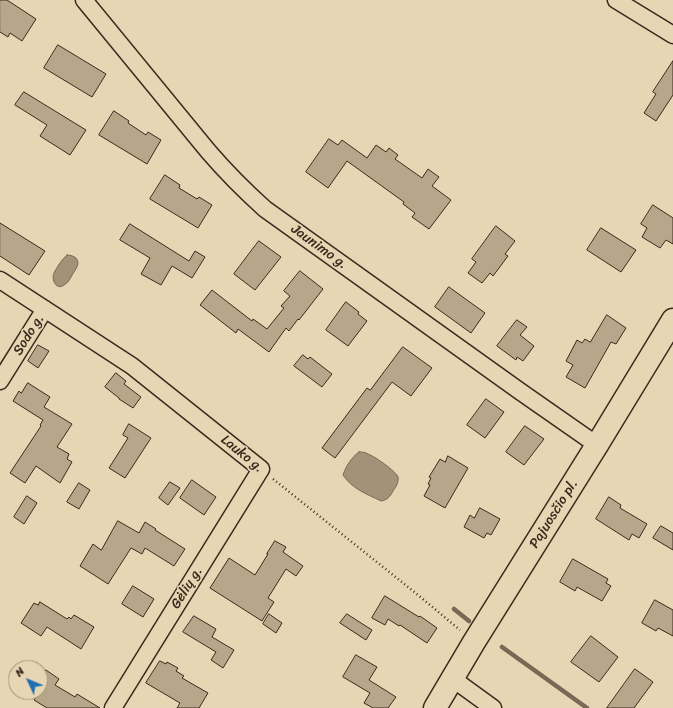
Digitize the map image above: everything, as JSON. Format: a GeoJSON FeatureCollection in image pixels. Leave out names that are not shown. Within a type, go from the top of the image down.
{"type":"FeatureCollection","features":[{"type":"Feature","properties":{"kind":"main road","name":"Pajuosčio pl."},"geometry":{"type":"LineString","coordinates":[[435,708],[474,642],[598,445],[673,320]]}},
{"type":"Feature","properties":{"kind":"street","name":"Jaunimo g."},"geometry":{"type":"LineString","coordinates":[[84,0],[208,151],[228,174],[265,209],[521,392],[598,445]]}},
{"type":"Feature","properties":{"kind":"street"},"geometry":{"type":"LineString","coordinates":[[616,0],[673,35]]}},
{"type":"Feature","properties":{"kind":"street","name":"Lauko g."},"geometry":{"type":"LineString","coordinates":[[0,280],[132,366],[261,469]]}},
{"type":"Feature","properties":{"kind":"street","name":"Sodo g."},"geometry":{"type":"LineString","coordinates":[[0,381],[45,309]]}},
{"type":"Feature","properties":{"kind":"street","name":"Gėlių g."},"geometry":{"type":"LineString","coordinates":[[113,708],[261,469]]}},
{"type":"Feature","properties":{"kind":"street"},"geometry":{"type":"LineString","coordinates":[[453,679],[493,708]]}},
{"type":"Feature","properties":{"kind":"path","name":"Lauko g."},"geometry":{"type":"LineString","coordinates":[[261,469],[412,590],[474,642]]}},
{"type":"Feature","properties":{"kind":"shaded area"},"geometry":{"type":"Polygon","coordinates":[[[67,255],[76,258],[78,265],[68,282],[59,286],[55,284],[53,275],[67,255]]]}},
{"type":"Feature","properties":{"kind":"shaded area"},"geometry":{"type":"Polygon","coordinates":[[[359,452],[371,455],[393,471],[398,477],[396,486],[387,499],[381,501],[360,491],[343,475],[349,462],[359,452]]]}},
{"type":"Feature","properties":{"kind":"building"},"geometry":{"type":"Polygon","coordinates":[[[0,0],[7,0],[36,19],[22,41],[10,33],[8,37],[0,32],[0,0]]]}},
{"type":"Feature","properties":{"kind":"building"},"geometry":{"type":"Polygon","coordinates":[[[58,45],[106,74],[92,97],[44,68],[58,45]]]}},
{"type":"Feature","properties":{"kind":"building"},"geometry":{"type":"Polygon","coordinates":[[[673,61],[673,95],[656,121],[644,113],[656,94],[653,92],[673,61]]]}},
{"type":"Feature","properties":{"kind":"building"},"geometry":{"type":"Polygon","coordinates":[[[24,92],[86,130],[70,155],[40,136],[47,125],[15,105],[24,92]]]}},
{"type":"Feature","properties":{"kind":"building"},"geometry":{"type":"Polygon","coordinates":[[[114,111],[146,135],[148,132],[161,140],[147,164],[99,135],[114,111]]]}},
{"type":"Feature","properties":{"kind":"building"},"geometry":{"type":"Polygon","coordinates":[[[329,139],[338,145],[342,140],[367,158],[376,145],[386,152],[389,148],[398,155],[395,159],[422,178],[428,169],[439,177],[432,186],[451,200],[429,229],[412,217],[415,213],[403,204],[404,202],[347,161],[328,188],[306,172],[329,139]]]}},
{"type":"Feature","properties":{"kind":"building"},"geometry":{"type":"Polygon","coordinates":[[[165,175],[180,185],[179,188],[197,199],[199,197],[212,205],[198,228],[150,199],[165,175]]]}},
{"type":"Feature","properties":{"kind":"building"},"geometry":{"type":"Polygon","coordinates":[[[653,205],[673,218],[673,244],[666,240],[660,248],[642,237],[647,228],[641,224],[653,205]]]}},
{"type":"Feature","properties":{"kind":"building"},"geometry":{"type":"Polygon","coordinates":[[[0,223],[45,251],[29,275],[0,256],[0,223]]]}},
{"type":"Feature","properties":{"kind":"building"},"geometry":{"type":"Polygon","coordinates":[[[130,224],[189,261],[195,251],[205,257],[192,278],[172,266],[161,285],[141,274],[150,258],[120,240],[130,224]]]}},
{"type":"Feature","properties":{"kind":"building"},"geometry":{"type":"Polygon","coordinates":[[[496,226],[515,241],[505,254],[508,256],[493,276],[490,273],[482,283],[468,273],[476,262],[472,259],[496,226]]]}},
{"type":"Feature","properties":{"kind":"building"},"geometry":{"type":"Polygon","coordinates":[[[601,228],[636,250],[621,272],[587,250],[601,228]]]}},
{"type":"Feature","properties":{"kind":"building"},"geometry":{"type":"Polygon","coordinates":[[[259,241],[281,257],[255,290],[234,274],[259,241]]]}},
{"type":"Feature","properties":{"kind":"building"},"geometry":{"type":"Polygon","coordinates":[[[300,271],[323,289],[289,331],[286,328],[269,352],[238,329],[236,333],[200,305],[212,290],[252,321],[253,319],[267,329],[284,308],[281,306],[290,296],[284,291],[300,271]]]}},
{"type":"Feature","properties":{"kind":"building"},"geometry":{"type":"Polygon","coordinates":[[[449,287],[485,313],[471,333],[435,307],[449,287]]]}},
{"type":"Feature","properties":{"kind":"building"},"geometry":{"type":"Polygon","coordinates":[[[346,302],[359,312],[358,314],[367,321],[348,346],[326,330],[346,302]]]}},
{"type":"Feature","properties":{"kind":"building"},"geometry":{"type":"Polygon","coordinates":[[[607,315],[626,328],[616,344],[611,342],[585,388],[566,377],[573,365],[566,361],[577,340],[582,343],[585,339],[590,342],[607,315]]]}},
{"type":"Feature","properties":{"kind":"building"},"geometry":{"type":"Polygon","coordinates":[[[517,320],[527,327],[520,335],[534,346],[523,361],[517,357],[516,360],[497,346],[517,320]]]}},
{"type":"Feature","properties":{"kind":"building"},"geometry":{"type":"Polygon","coordinates":[[[38,345],[49,351],[38,368],[28,361],[38,345]]]}},
{"type":"Feature","properties":{"kind":"building"},"geometry":{"type":"Polygon","coordinates":[[[403,347],[432,368],[411,396],[392,382],[335,458],[322,448],[367,388],[370,390],[403,347]]]}},
{"type":"Feature","properties":{"kind":"building"},"geometry":{"type":"Polygon","coordinates":[[[303,355],[308,359],[310,357],[332,374],[322,387],[294,366],[303,355]]]}},
{"type":"Feature","properties":{"kind":"building"},"geometry":{"type":"Polygon","coordinates":[[[116,373],[126,381],[124,384],[141,397],[133,408],[105,387],[116,373]]]}},
{"type":"Feature","properties":{"kind":"building"},"geometry":{"type":"Polygon","coordinates":[[[28,383],[50,397],[44,407],[72,424],[57,447],[69,454],[67,459],[72,462],[60,483],[36,466],[25,483],[10,473],[41,426],[40,425],[43,420],[13,401],[19,391],[21,393],[28,383]]]}},
{"type":"Feature","properties":{"kind":"building"},"geometry":{"type":"Polygon","coordinates":[[[486,399],[504,412],[485,438],[467,425],[486,399]]]}},
{"type":"Feature","properties":{"kind":"building"},"geometry":{"type":"Polygon","coordinates":[[[129,424],[151,438],[125,478],[109,468],[128,438],[123,435],[129,424]]]}},
{"type":"Feature","properties":{"kind":"building"},"geometry":{"type":"Polygon","coordinates":[[[525,426],[544,439],[524,465],[506,452],[525,426]]]}},
{"type":"Feature","properties":{"kind":"building"},"geometry":{"type":"Polygon","coordinates":[[[448,456],[468,468],[445,508],[424,496],[430,485],[428,484],[431,478],[429,477],[440,459],[445,462],[448,456]]]}},
{"type":"Feature","properties":{"kind":"building"},"geometry":{"type":"Polygon","coordinates":[[[192,480],[216,497],[204,515],[180,498],[192,480]]]}},
{"type":"Feature","properties":{"kind":"building"},"geometry":{"type":"Polygon","coordinates":[[[170,482],[180,488],[168,505],[159,498],[170,482]]]}},
{"type":"Feature","properties":{"kind":"building"},"geometry":{"type":"Polygon","coordinates":[[[79,483],[90,490],[79,509],[67,502],[79,483]]]}},
{"type":"Feature","properties":{"kind":"building"},"geometry":{"type":"Polygon","coordinates":[[[27,496],[37,503],[24,524],[14,517],[27,496]]]}},
{"type":"Feature","properties":{"kind":"building"},"geometry":{"type":"Polygon","coordinates":[[[609,497],[621,505],[620,508],[647,524],[639,538],[632,534],[629,540],[596,519],[609,497]]]}},
{"type":"Feature","properties":{"kind":"building"},"geometry":{"type":"Polygon","coordinates":[[[480,508],[500,519],[491,535],[487,533],[484,538],[464,527],[470,515],[474,518],[480,508]]]}},
{"type":"Feature","properties":{"kind":"building"},"geometry":{"type":"Polygon","coordinates":[[[118,521],[139,533],[145,522],[185,549],[174,566],[145,548],[142,554],[131,548],[108,584],[80,566],[93,544],[101,550],[118,521]]]}},
{"type":"Feature","properties":{"kind":"building"},"geometry":{"type":"Polygon","coordinates":[[[661,526],[673,533],[673,550],[653,538],[661,526]]]}},
{"type":"Feature","properties":{"kind":"building"},"geometry":{"type":"Polygon","coordinates":[[[275,541],[286,547],[283,552],[303,566],[296,576],[286,569],[268,598],[274,602],[262,621],[210,588],[229,558],[255,575],[275,541]]]}},
{"type":"Feature","properties":{"kind":"building"},"geometry":{"type":"Polygon","coordinates":[[[573,559],[608,579],[606,583],[611,586],[602,601],[577,587],[575,591],[560,582],[573,559]]]}},
{"type":"Feature","properties":{"kind":"building"},"geometry":{"type":"Polygon","coordinates":[[[133,586],[154,599],[143,617],[122,604],[133,586]]]}},
{"type":"Feature","properties":{"kind":"building"},"geometry":{"type":"Polygon","coordinates":[[[385,596],[419,617],[420,616],[437,628],[427,643],[388,619],[385,625],[372,618],[385,596]]]}},
{"type":"Feature","properties":{"kind":"building"},"geometry":{"type":"Polygon","coordinates":[[[655,600],[673,610],[673,636],[658,628],[656,631],[642,623],[655,600]]]}},
{"type":"Feature","properties":{"kind":"building"},"geometry":{"type":"Polygon","coordinates":[[[40,602],[67,619],[69,617],[71,619],[74,615],[94,627],[81,649],[47,627],[41,636],[21,623],[34,603],[38,605],[40,602]]]}},
{"type":"Feature","properties":{"kind":"building"},"geometry":{"type":"Polygon","coordinates":[[[269,614],[282,623],[276,633],[263,624],[269,614]]]}},
{"type":"Feature","properties":{"kind":"building"},"geometry":{"type":"Polygon","coordinates":[[[347,614],[372,630],[366,640],[340,623],[347,614]]]}},
{"type":"Feature","properties":{"kind":"building"},"geometry":{"type":"Polygon","coordinates":[[[194,616],[216,629],[212,637],[234,650],[223,668],[211,660],[216,652],[183,632],[194,616]]]}},
{"type":"Feature","properties":{"kind":"building"},"geometry":{"type":"Polygon","coordinates":[[[591,636],[618,657],[599,682],[571,662],[591,636]]]}},
{"type":"Feature","properties":{"kind":"building"},"geometry":{"type":"Polygon","coordinates":[[[356,655],[377,667],[369,680],[396,697],[388,708],[373,708],[364,703],[370,693],[343,677],[356,655]]]}},
{"type":"Feature","properties":{"kind":"building"},"geometry":{"type":"Polygon","coordinates":[[[160,661],[166,664],[167,662],[178,668],[176,671],[184,676],[182,678],[208,693],[199,708],[177,708],[180,703],[146,683],[160,661]]]}},
{"type":"Feature","properties":{"kind":"building"},"geometry":{"type":"Polygon","coordinates":[[[635,669],[653,682],[634,708],[607,708],[635,669]]]}},
{"type":"Feature","properties":{"kind":"building"},"geometry":{"type":"Polygon","coordinates":[[[48,671],[59,679],[55,685],[75,697],[77,694],[100,708],[47,708],[34,700],[48,700],[48,671]]]}},
{"type":"Feature","properties":{"kind":"waterway"},"geometry":{"type":"LineString","coordinates":[[454,609],[469,621]]}},
{"type":"Feature","properties":{"kind":"waterway"},"geometry":{"type":"LineString","coordinates":[[502,647],[587,708]]}}]}
